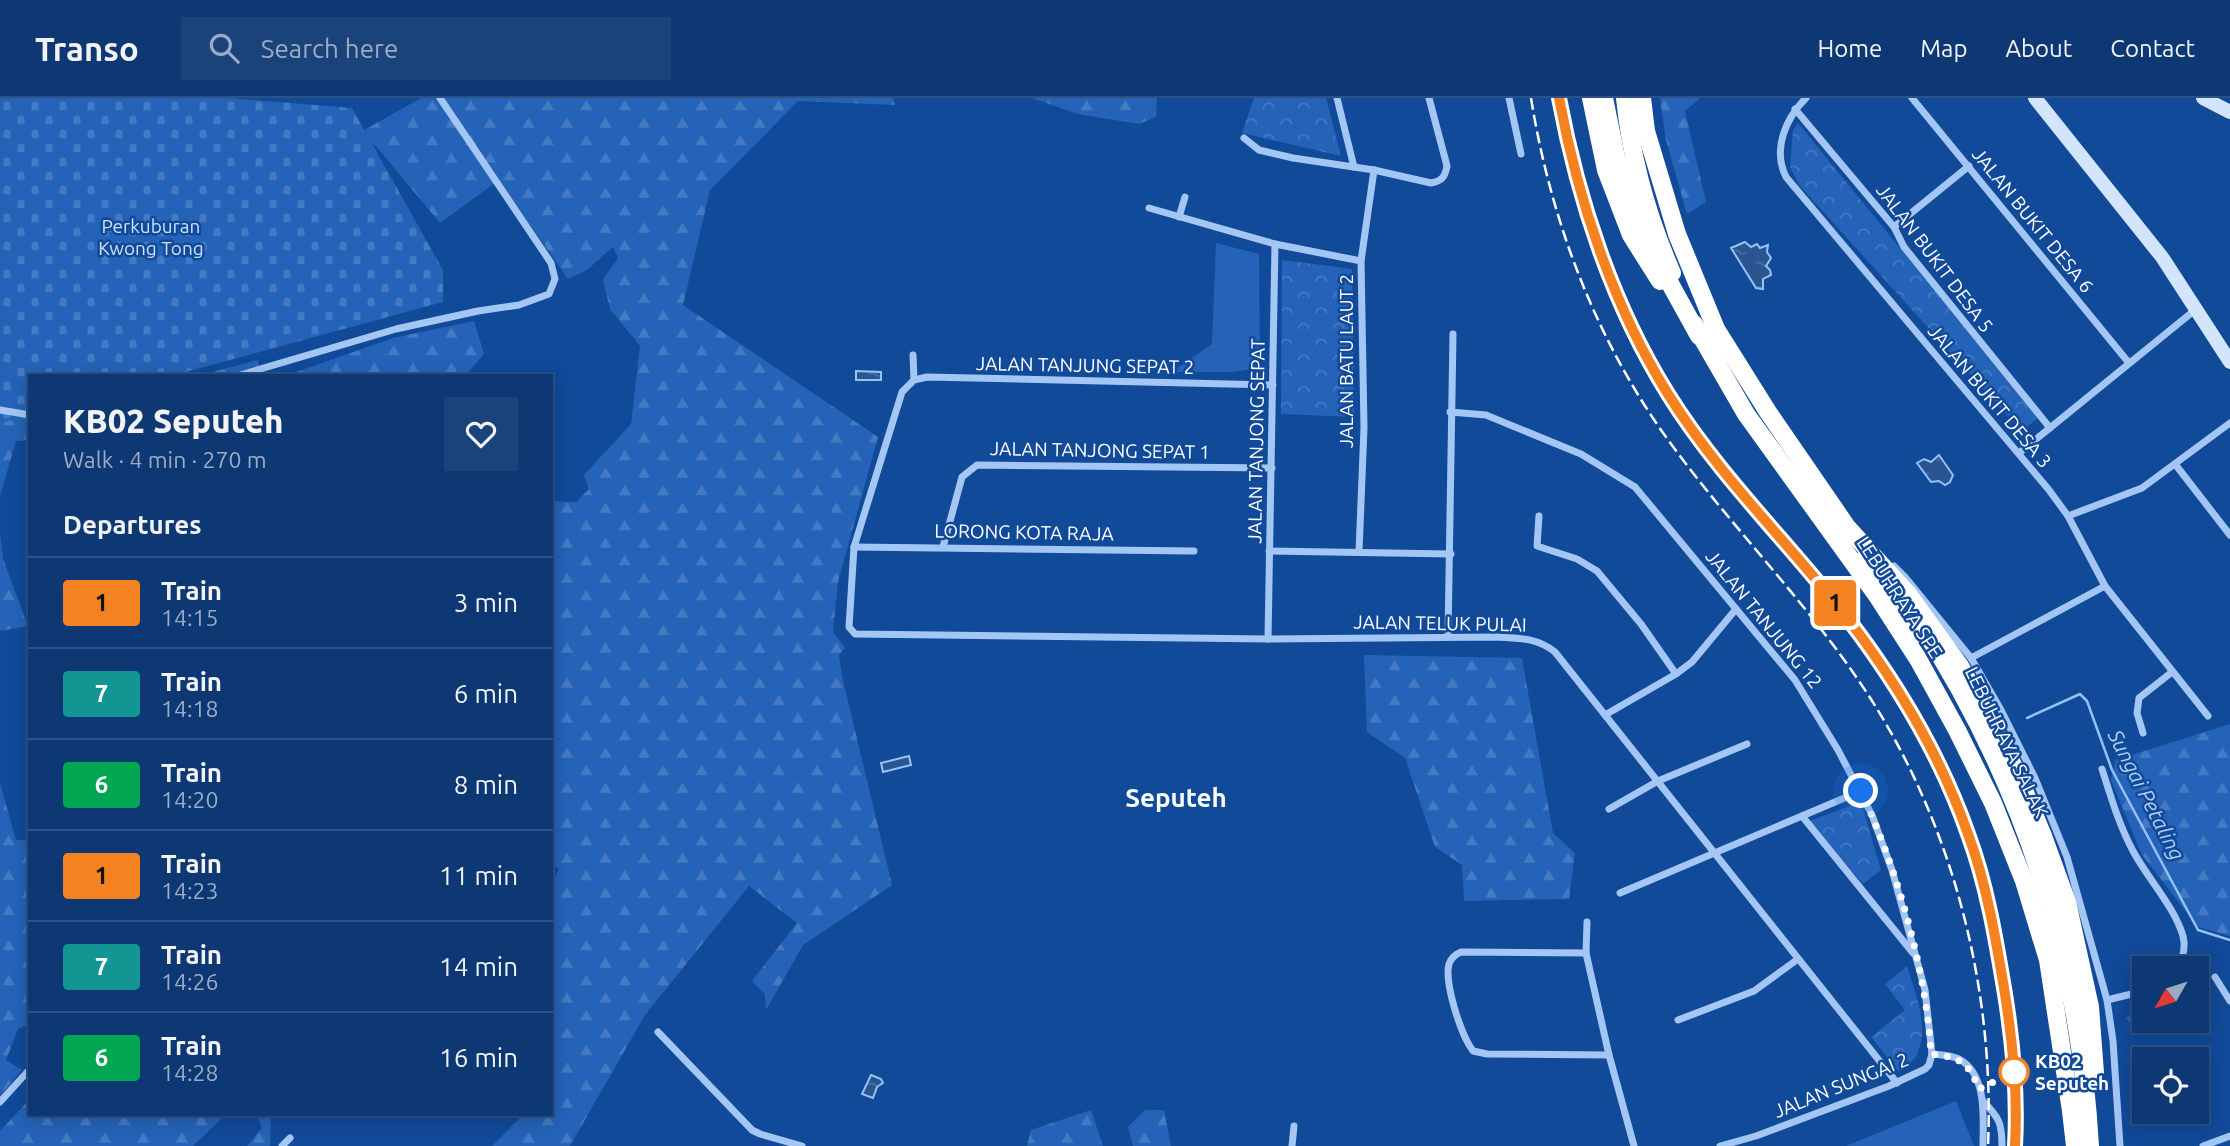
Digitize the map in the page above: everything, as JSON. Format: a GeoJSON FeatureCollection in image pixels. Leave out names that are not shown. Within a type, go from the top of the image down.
{"type":"FeatureCollection","features":[{"type":"Feature","properties":{"kind":"highway"},"geometry":{"type":"LineString","coordinates":[[1591,98],[1606,170],[1631,235],[1700,341]]}},
{"type":"Feature","properties":{"kind":"highway"},"geometry":{"type":"LineString","coordinates":[[1604,98],[1616,157],[1641,232],[1700,341],[1758,439],[1873,600],[1936,698],[1977,782],[2017,888],[2046,1001],[2063,1101],[2066,1146]]}},
{"type":"Feature","properties":{"kind":"highway","name":"LEBUHRAYA SPE"},"geometry":{"type":"LineString","coordinates":[[1623,98],[1657,239],[1700,341],[1746,414],[1905,638],[1993,803],[2024,881],[2048,960],[2075,1146]]}},
{"type":"Feature","properties":{"kind":"highway","name":"LEBUHRAYA SPE"},"geometry":{"type":"LineString","coordinates":[[1641,98],[1646,131],[1677,234],[1716,329],[1768,412],[1930,652],[2004,799],[2033,878],[2074,1028],[2085,1146]]}},
{"type":"Feature","properties":{"kind":"highway","name":"LEBUHRAYA SALAK"},"geometry":{"type":"LineString","coordinates":[[1641,98],[1657,180],[1671,225],[1719,334],[1779,432],[1866,544],[1952,674],[2021,815],[2053,911],[2074,1001],[2088,1102],[2090,1146]]}},
{"type":"Feature","properties":{"kind":"highway"},"geometry":{"type":"LineString","coordinates":[[1847,527],[1908,594],[1960,666],[2016,771],[2043,836],[2067,902],[2090,1007],[2100,1146]]}},
{"type":"Feature","properties":{"kind":"highway"},"geometry":{"type":"LineString","coordinates":[[2021,815],[2067,902]]}},
{"type":"Feature","properties":{"kind":"street"},"geometry":{"type":"LineString","coordinates":[[244,374],[396,329],[539,299],[549,294],[555,279],[551,263],[440,98]]}},
{"type":"Feature","properties":{"kind":"street"},"geometry":{"type":"LineString","coordinates":[[1337,98],[1354,167]]}},
{"type":"Feature","properties":{"kind":"street"},"geometry":{"type":"LineString","coordinates":[[1244,138],[1259,150],[1293,158],[1374,170],[1431,183],[1439,182],[1445,176],[1447,166],[1429,98]]}},
{"type":"Feature","properties":{"kind":"street"},"geometry":{"type":"LineString","coordinates":[[1509,98],[1521,155]]}},
{"type":"Feature","properties":{"kind":"street","name":"JALAN BUKIT DESA 3"},"geometry":{"type":"LineString","coordinates":[[1806,98],[1795,109],[1781,143],[1780,165],[1786,177],[2068,516],[2105,586],[2208,716]]}},
{"type":"Feature","properties":{"kind":"street","name":"JALAN BUKIT DESA 6"},"geometry":{"type":"LineString","coordinates":[[1912,98],[2129,363]]}},
{"type":"Feature","properties":{"kind":"street"},"geometry":{"type":"LineString","coordinates":[[2035,98],[2162,257],[2230,362]]}},
{"type":"Feature","properties":{"kind":"street"},"geometry":{"type":"LineString","coordinates":[[2203,98],[2230,112]]}},
{"type":"Feature","properties":{"kind":"street","name":"JALAN BUKIT DESA 5"},"geometry":{"type":"LineString","coordinates":[[1795,109],[1894,227],[1904,247],[2050,428]]}},
{"type":"Feature","properties":{"kind":"street"},"geometry":{"type":"LineString","coordinates":[[1894,227],[1969,166]]}},
{"type":"Feature","properties":{"kind":"street","name":"JALAN BATU LAUT 2"},"geometry":{"type":"LineString","coordinates":[[1359,552],[1364,428],[1362,261],[1374,170]]}},
{"type":"Feature","properties":{"kind":"street"},"geometry":{"type":"LineString","coordinates":[[1179,217],[1185,197]]}},
{"type":"Feature","properties":{"kind":"street"},"geometry":{"type":"LineString","coordinates":[[1149,208],[1275,244],[1362,261]]}},
{"type":"Feature","properties":{"kind":"street","name":"JALAN TANJONG SEPAT"},"geometry":{"type":"LineString","coordinates":[[1268,639],[1275,244]]}},
{"type":"Feature","properties":{"kind":"street"},"geometry":{"type":"LineString","coordinates":[[2018,453],[2195,310]]}},
{"type":"Feature","properties":{"kind":"street"},"geometry":{"type":"LineString","coordinates":[[1448,637],[1453,334]]}},
{"type":"Feature","properties":{"kind":"street"},"geometry":{"type":"LineString","coordinates":[[855,547],[902,392],[914,380],[913,355]]}},
{"type":"Feature","properties":{"kind":"street","name":"JALAN TANJUNG SEPAT 2"},"geometry":{"type":"LineString","coordinates":[[914,380],[928,377],[1273,385]]}},
{"type":"Feature","properties":{"kind":"street"},"geometry":{"type":"LineString","coordinates":[[0,410],[28,415]]}},
{"type":"Feature","properties":{"kind":"street","name":"JALAN TANJUNG 12"},"geometry":{"type":"LineString","coordinates":[[1450,412],[1486,415],[1581,454],[1626,480],[1643,496],[1804,691],[1861,791],[1892,870],[1925,990],[1931,1054]]}},
{"type":"Feature","properties":{"kind":"street"},"geometry":{"type":"LineString","coordinates":[[2068,516],[2142,488],[2230,423]]}},
{"type":"Feature","properties":{"kind":"street"},"geometry":{"type":"LineString","coordinates":[[2175,464],[2230,534]]}},
{"type":"Feature","properties":{"kind":"street","name":"JALAN TANJONG SEPAT 1"},"geometry":{"type":"LineString","coordinates":[[943,547],[962,477],[977,465],[1272,468]]}},
{"type":"Feature","properties":{"kind":"street"},"geometry":{"type":"LineString","coordinates":[[1539,516],[1537,546],[1577,559],[1597,571],[1641,624],[1676,674]]}},
{"type":"Feature","properties":{"kind":"street"},"geometry":{"type":"LineString","coordinates":[[1866,544],[1905,577],[1971,658],[2035,778],[2067,857],[2107,1000],[2113,1041],[2120,1146]]}},
{"type":"Feature","properties":{"kind":"street","name":"LORONG KOTA RAJA"},"geometry":{"type":"LineString","coordinates":[[855,547],[1194,551]]}},
{"type":"Feature","properties":{"kind":"street","name":"JALAN TELUK PULAI"},"geometry":{"type":"LineString","coordinates":[[855,547],[847,622],[855,634],[1268,639],[1448,637],[1531,639],[1544,643],[1555,652],[1897,1083]]}},
{"type":"Feature","properties":{"kind":"street"},"geometry":{"type":"LineString","coordinates":[[1269,551],[1451,554]]}},
{"type":"Feature","properties":{"kind":"street"},"geometry":{"type":"LineString","coordinates":[[1971,658],[2105,586]]}},
{"type":"Feature","properties":{"kind":"street"},"geometry":{"type":"LineString","coordinates":[[1605,715],[1692,662],[1736,609]]}},
{"type":"Feature","properties":{"kind":"street"},"geometry":{"type":"LineString","coordinates":[[2143,733],[2137,713],[2139,698],[2172,671]]}},
{"type":"Feature","properties":{"kind":"street"},"geometry":{"type":"LineString","coordinates":[[1609,809],[1658,781],[1746,744]]}},
{"type":"Feature","properties":{"kind":"street"},"geometry":{"type":"LineString","coordinates":[[2102,769],[2119,824],[2176,920],[2184,939],[2184,956]]}},
{"type":"Feature","properties":{"kind":"street"},"geometry":{"type":"LineString","coordinates":[[1620,894],[1861,791]]}},
{"type":"Feature","properties":{"kind":"street"},"geometry":{"type":"LineString","coordinates":[[1802,816],[1916,956]]}},
{"type":"Feature","properties":{"kind":"street"},"geometry":{"type":"LineString","coordinates":[[1587,922],[1587,953],[1609,1055],[1633,1146]]}},
{"type":"Feature","properties":{"kind":"street"},"geometry":{"type":"LineString","coordinates":[[1587,953],[1461,952],[1455,955],[1449,964],[1457,1016],[1464,1040],[1473,1051],[1487,1054],[1609,1055]]}},
{"type":"Feature","properties":{"kind":"street"},"geometry":{"type":"LineString","coordinates":[[1678,1020],[1754,991],[1798,959]]}},
{"type":"Feature","properties":{"kind":"street"},"geometry":{"type":"LineString","coordinates":[[2215,977],[2230,1001]]}},
{"type":"Feature","properties":{"kind":"street"},"geometry":{"type":"LineString","coordinates":[[2107,1000],[2132,994]]}},
{"type":"Feature","properties":{"kind":"street"},"geometry":{"type":"LineString","coordinates":[[658,1032],[752,1129],[760,1134],[802,1146]]}},
{"type":"Feature","properties":{"kind":"street","name":"JALAN SUNGAI 2"},"geometry":{"type":"LineString","coordinates":[[1720,1146],[1756,1136],[1897,1083],[1929,1065],[1931,1054],[1949,1056],[1966,1065],[1977,1084],[1982,1100],[1983,1146]]}},
{"type":"Feature","properties":{"kind":"street"},"geometry":{"type":"LineString","coordinates":[[0,1102],[28,1071]]}},
{"type":"Feature","properties":{"kind":"street","name":"JALAN SUNGAI 2"},"geometry":{"type":"LineString","coordinates":[[1982,1100],[1997,1116],[2002,1126],[2002,1146]]}},
{"type":"Feature","properties":{"kind":"street"},"geometry":{"type":"LineString","coordinates":[[1292,1146],[1294,1126]]}},
{"type":"Feature","properties":{"kind":"street"},"geometry":{"type":"LineString","coordinates":[[2203,1146],[2230,1136]]}},
{"type":"Feature","properties":{"kind":"street"},"geometry":{"type":"LineString","coordinates":[[282,1146],[290,1138]]}},
{"type":"Feature","properties":{"kind":"green space","name":"Perkuburan Kwong Tong"},"geometry":{"type":"Polygon","coordinates":[[[0,98],[230,98],[352,108],[443,270],[443,302],[178,374],[28,374],[28,416],[0,423],[0,98]]]}},
{"type":"Feature","properties":{"kind":"green space"},"geometry":{"type":"Polygon","coordinates":[[[421,98],[893,98],[895,105],[798,101],[710,190],[683,305],[878,437],[838,582],[833,632],[845,648],[839,655],[842,676],[892,885],[803,945],[766,1010],[765,994],[752,981],[797,923],[749,886],[645,1015],[570,1146],[492,1146],[522,1116],[553,1116],[553,880],[559,869],[553,865],[553,502],[576,502],[589,489],[584,475],[631,424],[640,346],[610,309],[603,279],[618,258],[613,247],[587,270],[568,279],[499,180],[440,223],[375,145],[350,138],[421,98]]]}},
{"type":"Feature","properties":{"kind":"green space"},"geometry":{"type":"Polygon","coordinates":[[[1032,98],[1157,98],[1156,117],[1139,124],[1078,114],[1032,98]]]}},
{"type":"Feature","properties":{"kind":"green space"},"geometry":{"type":"Polygon","coordinates":[[[1254,98],[1326,98],[1341,156],[1242,133],[1254,98]]]}},
{"type":"Feature","properties":{"kind":"green space"},"geometry":{"type":"Polygon","coordinates":[[[1660,98],[1700,98],[1685,111],[1706,202],[1687,214],[1666,140],[1660,98]]]}},
{"type":"Feature","properties":{"kind":"green space"},"geometry":{"type":"Polygon","coordinates":[[[1798,123],[2038,417],[2027,427],[2017,426],[1799,185],[1790,167],[1793,130],[1798,123]]]}},
{"type":"Feature","properties":{"kind":"green space"},"geometry":{"type":"Polygon","coordinates":[[[1216,243],[1259,254],[1260,368],[1233,372],[1172,372],[1212,344],[1216,243]]]}},
{"type":"Feature","properties":{"kind":"green space"},"geometry":{"type":"Polygon","coordinates":[[[1282,260],[1352,269],[1354,417],[1281,414],[1282,260]]]}},
{"type":"Feature","properties":{"kind":"green space"},"geometry":{"type":"Polygon","coordinates":[[[474,321],[484,354],[467,374],[291,374],[393,338],[474,321]]]}},
{"type":"Feature","properties":{"kind":"green space"},"geometry":{"type":"Polygon","coordinates":[[[258,360],[260,374],[205,374],[258,360]]]}},
{"type":"Feature","properties":{"kind":"green space"},"geometry":{"type":"Polygon","coordinates":[[[28,412],[28,440],[16,441],[0,496],[0,414],[28,412]]]}},
{"type":"Feature","properties":{"kind":"green space"},"geometry":{"type":"Polygon","coordinates":[[[0,531],[3,559],[28,626],[0,631],[0,531]]]}},
{"type":"Feature","properties":{"kind":"green space"},"geometry":{"type":"Polygon","coordinates":[[[1364,655],[1522,658],[1553,833],[1575,853],[1569,899],[1464,901],[1462,865],[1435,847],[1405,758],[1367,732],[1364,655]]]}},
{"type":"Feature","properties":{"kind":"green space"},"geometry":{"type":"Polygon","coordinates":[[[2230,724],[2230,936],[2198,927],[2142,855],[2111,780],[2116,760],[2230,724]]]}},
{"type":"Feature","properties":{"kind":"green space"},"geometry":{"type":"Polygon","coordinates":[[[0,783],[16,840],[28,840],[28,1024],[18,1029],[6,1060],[22,1070],[0,1096],[0,783]]]}},
{"type":"Feature","properties":{"kind":"green space"},"geometry":{"type":"Polygon","coordinates":[[[1861,802],[1881,870],[1863,884],[1809,821],[1861,802]]]}},
{"type":"Feature","properties":{"kind":"green space"},"geometry":{"type":"Polygon","coordinates":[[[1907,966],[1920,1009],[1922,1031],[1917,1055],[1899,1072],[1871,1037],[1905,1010],[1885,984],[1907,966]]]}},
{"type":"Feature","properties":{"kind":"green space"},"geometry":{"type":"Polygon","coordinates":[[[2132,1014],[2132,1027],[2126,1018],[2132,1014]]]}},
{"type":"Feature","properties":{"kind":"green space"},"geometry":{"type":"Polygon","coordinates":[[[28,1101],[28,1116],[224,1116],[193,1146],[0,1146],[0,1131],[28,1101]]]}},
{"type":"Feature","properties":{"kind":"green space"},"geometry":{"type":"Polygon","coordinates":[[[1956,1101],[1974,1146],[1846,1146],[1956,1101]]]}},
{"type":"Feature","properties":{"kind":"green space"},"geometry":{"type":"Polygon","coordinates":[[[1091,1110],[1103,1146],[1027,1146],[1031,1130],[1091,1110]]]}},
{"type":"Feature","properties":{"kind":"green space"},"geometry":{"type":"Polygon","coordinates":[[[1145,1110],[1164,1110],[1171,1146],[1133,1146],[1128,1127],[1145,1110]]]}},
{"type":"Feature","properties":{"kind":"green space"},"geometry":{"type":"Polygon","coordinates":[[[257,1116],[271,1116],[270,1146],[247,1146],[262,1128],[257,1116]]]}},
{"type":"Feature","properties":{"kind":"water"},"geometry":{"type":"Polygon","coordinates":[[[1745,242],[1751,247],[1757,244],[1760,248],[1768,245],[1767,252],[1771,258],[1766,266],[1771,275],[1763,279],[1763,289],[1756,288],[1731,248],[1745,242]]]}},
{"type":"Feature","properties":{"kind":"water"},"geometry":{"type":"Polygon","coordinates":[[[856,371],[881,372],[881,380],[856,380],[856,371]]]}},
{"type":"Feature","properties":{"kind":"water"},"geometry":{"type":"Polygon","coordinates":[[[1939,455],[1953,475],[1945,485],[1939,481],[1931,482],[1917,463],[1924,459],[1931,462],[1939,455]]]}},
{"type":"Feature","properties":{"kind":"water"},"geometry":{"type":"Polygon","coordinates":[[[909,756],[911,765],[883,772],[881,763],[909,756]]]}},
{"type":"Feature","properties":{"kind":"water"},"geometry":{"type":"Polygon","coordinates":[[[871,1075],[881,1079],[883,1083],[877,1087],[873,1098],[862,1094],[871,1075]]]}},
{"type":"Feature","properties":{"kind":"waterway","name":"Sungai Petaling"},"geometry":{"type":"LineString","coordinates":[[2027,718],[2080,694],[2087,701],[2112,770],[2198,930],[2230,940]]}},
{"type":"Feature","properties":{"kind":"railway"},"geometry":{"type":"LineString","coordinates":[[1531,98],[1551,191],[1565,237],[1582,282],[1622,368],[1674,448],[1845,661],[1897,744],[1923,797],[1945,853],[1975,968],[1984,1028],[1988,1146]]}},
{"type":"Feature","properties":{"kind":"railway"},"geometry":{"type":"LineString","coordinates":[[1555,98],[1573,175],[1596,251],[1626,325],[1644,360],[1705,453],[1862,643],[1897,695],[1954,805],[1978,874],[1996,958],[2011,1073],[2012,1146]]}},
{"type":"Feature","properties":{"kind":"train","name":"1"},"geometry":{"type":"LineString","coordinates":[[1559,98],[1574,169],[1603,258],[1620,303],[1666,391],[1701,442],[1867,645],[1909,711],[1951,790],[1969,835],[1998,953],[2016,1089],[2015,1146]]}},
{"type":"Feature","properties":{"kind":"place","name":"KB02 Seputeh"},"geometry":{"type":"Point","coordinates":[2014,1072]}},
{"type":"Feature","properties":{"kind":"district","name":"Seputeh"},"geometry":{"type":"Point","coordinates":[1176,798]}},
{"type":"Feature","properties":{"kind":"route"},"geometry":{"type":"LineString","coordinates":[[1861,791],[1892,870],[1911,935],[1925,990],[1931,1054],[1957,1058],[1973,1074],[1979,1089],[2014,1072]]}}]}
